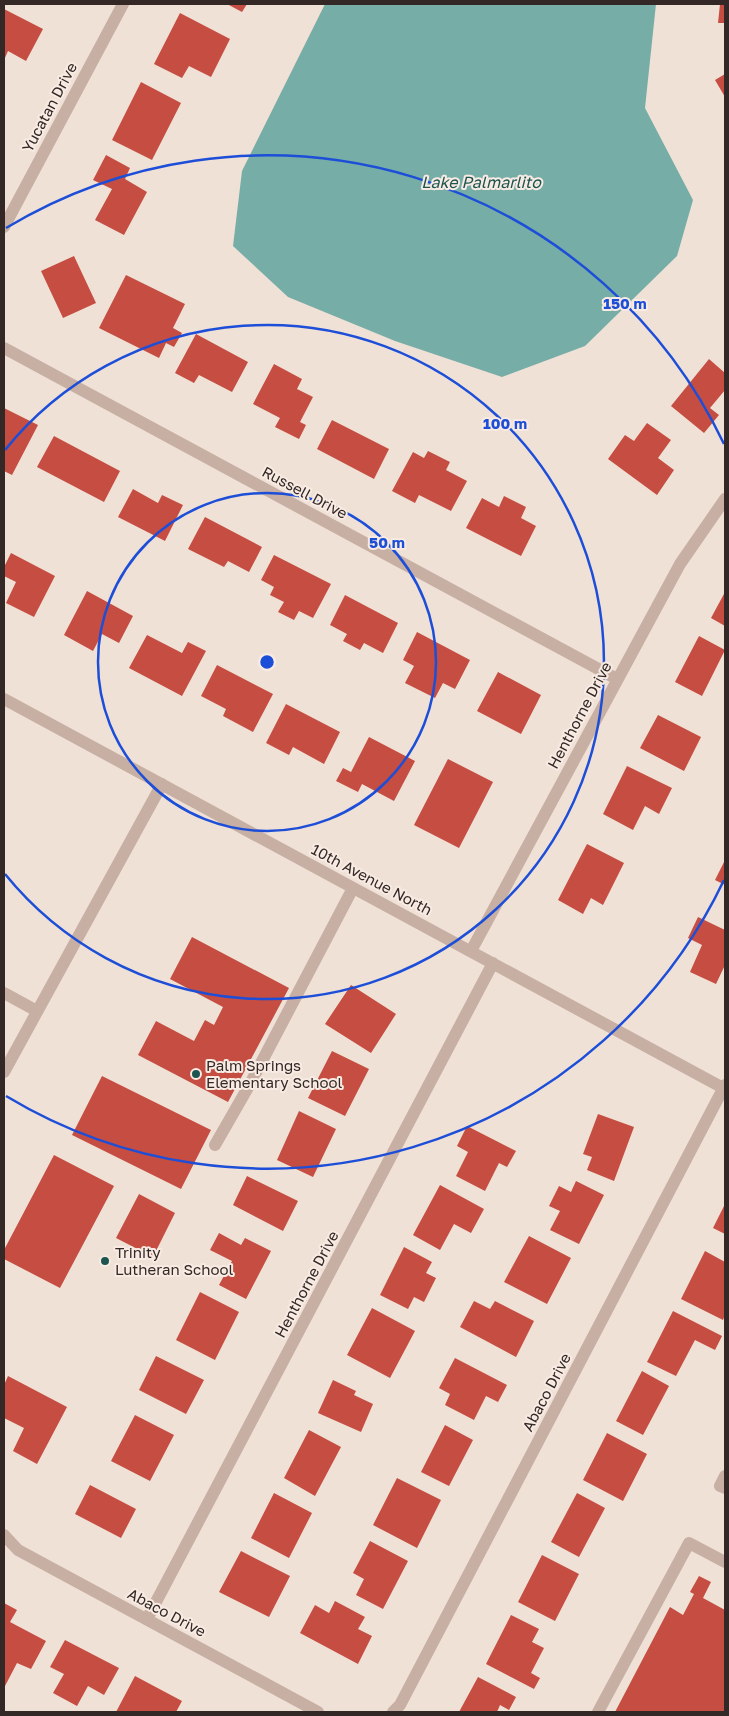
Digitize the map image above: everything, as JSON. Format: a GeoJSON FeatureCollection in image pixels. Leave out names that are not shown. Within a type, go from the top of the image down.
{"type":"FeatureCollection","features":[{"type":"Feature","properties":{"kind":"street","name":"Yucatan Drive"},"geometry":{"type":"LineString","coordinates":[[4,227],[123,4]]}},
{"type":"Feature","properties":{"kind":"street","name":"Russell Drive"},"geometry":{"type":"LineString","coordinates":[[4,348],[617,679]]}},
{"type":"Feature","properties":{"kind":"street","name":"Henthorne Drive"},"geometry":{"type":"LineString","coordinates":[[470,951],[680,564],[725,499]]}},
{"type":"Feature","properties":{"kind":"street","name":"10th Avenue North"},"geometry":{"type":"LineString","coordinates":[[4,699],[725,1087]]}},
{"type":"Feature","properties":{"kind":"street"},"geometry":{"type":"LineString","coordinates":[[4,1072],[162,784]]}},
{"type":"Feature","properties":{"kind":"street"},"geometry":{"type":"LineString","coordinates":[[215,1145],[255,1076],[354,888]]}},
{"type":"Feature","properties":{"kind":"street","name":"Henthorne Drive"},"geometry":{"type":"LineString","coordinates":[[147,1619],[493,963]]}},
{"type":"Feature","properties":{"kind":"street"},"geometry":{"type":"LineString","coordinates":[[4,993],[37,1011]]}},
{"type":"Feature","properties":{"kind":"street","name":"Abaco Drive"},"geometry":{"type":"LineString","coordinates":[[393,1712],[400,1705],[725,1087]]}},
{"type":"Feature","properties":{"kind":"street"},"geometry":{"type":"LineString","coordinates":[[725,1476],[720,1486],[725,1488]]}},
{"type":"Feature","properties":{"kind":"street","name":"Abaco Drive"},"geometry":{"type":"LineString","coordinates":[[4,1535],[18,1550],[318,1712]]}},
{"type":"Feature","properties":{"kind":"street"},"geometry":{"type":"LineString","coordinates":[[598,1712],[688,1543],[725,1562]]}},
{"type":"Feature","properties":{"kind":"water","name":"Lake Palmarlito"},"geometry":{"type":"Polygon","coordinates":[[[325,4],[656,4],[645,108],[693,200],[677,256],[585,346],[502,377],[395,341],[288,297],[233,246],[242,171],[325,4]]]}},
{"type":"Feature","properties":{"kind":"building"},"geometry":{"type":"Polygon","coordinates":[[[227,4],[247,4],[242,12],[227,4]]]}},
{"type":"Feature","properties":{"kind":"building"},"geometry":{"type":"Polygon","coordinates":[[[720,4],[725,4],[725,23],[718,23],[720,4]]]}},
{"type":"Feature","properties":{"kind":"building"},"geometry":{"type":"Polygon","coordinates":[[[4,9],[43,29],[26,61],[8,51],[4,60],[4,9]]]}},
{"type":"Feature","properties":{"kind":"building"},"geometry":{"type":"Polygon","coordinates":[[[180,13],[230,39],[211,77],[189,66],[182,78],[154,64],[180,13]]]}},
{"type":"Feature","properties":{"kind":"building"},"geometry":{"type":"Polygon","coordinates":[[[725,74],[725,97],[715,80],[725,74]]]}},
{"type":"Feature","properties":{"kind":"building"},"geometry":{"type":"Polygon","coordinates":[[[141,82],[181,103],[152,160],[112,140],[141,82]]]}},
{"type":"Feature","properties":{"kind":"building"},"geometry":{"type":"Polygon","coordinates":[[[106,155],[130,168],[125,179],[147,192],[124,235],[95,220],[112,189],[93,180],[106,155]]]}},
{"type":"Feature","properties":{"kind":"building"},"geometry":{"type":"Polygon","coordinates":[[[74,256],[96,303],[63,318],[41,271],[74,256]]]}},
{"type":"Feature","properties":{"kind":"building"},"geometry":{"type":"Polygon","coordinates":[[[126,275],[185,304],[173,328],[182,333],[174,347],[166,343],[159,358],[99,328],[126,275]]]}},
{"type":"Feature","properties":{"kind":"building"},"geometry":{"type":"Polygon","coordinates":[[[196,334],[248,362],[232,392],[199,375],[194,383],[175,373],[196,334]]]}},
{"type":"Feature","properties":{"kind":"building"},"geometry":{"type":"Polygon","coordinates":[[[709,359],[725,373],[725,390],[710,408],[719,415],[704,433],[671,406],[709,359]]]}},
{"type":"Feature","properties":{"kind":"building"},"geometry":{"type":"Polygon","coordinates":[[[274,364],[302,379],[297,389],[313,397],[300,422],[306,425],[299,439],[275,427],[280,418],[253,404],[274,364]]]}},
{"type":"Feature","properties":{"kind":"building"},"geometry":{"type":"Polygon","coordinates":[[[4,408],[38,425],[12,475],[4,471],[4,408]]]}},
{"type":"Feature","properties":{"kind":"building"},"geometry":{"type":"Polygon","coordinates":[[[332,420],[389,449],[374,479],[317,449],[332,420]]]}},
{"type":"Feature","properties":{"kind":"building"},"geometry":{"type":"Polygon","coordinates":[[[647,423],[671,440],[658,458],[674,470],[657,495],[608,459],[625,435],[634,441],[647,423]]]}},
{"type":"Feature","properties":{"kind":"building"},"geometry":{"type":"Polygon","coordinates":[[[54,436],[120,471],[104,502],[37,467],[54,436]]]}},
{"type":"Feature","properties":{"kind":"building"},"geometry":{"type":"Polygon","coordinates":[[[428,451],[450,462],[446,470],[467,481],[451,511],[419,495],[415,503],[392,491],[413,452],[424,458],[428,451]]]}},
{"type":"Feature","properties":{"kind":"building"},"geometry":{"type":"Polygon","coordinates":[[[133,489],[158,503],[162,495],[183,505],[165,541],[118,517],[133,489]]]}},
{"type":"Feature","properties":{"kind":"building"},"geometry":{"type":"Polygon","coordinates":[[[504,496],[526,507],[521,518],[536,526],[521,556],[466,528],[482,498],[499,507],[504,496]]]}},
{"type":"Feature","properties":{"kind":"building"},"geometry":{"type":"Polygon","coordinates":[[[205,517],[262,547],[249,572],[228,561],[224,567],[188,549],[205,517]]]}},
{"type":"Feature","properties":{"kind":"building"},"geometry":{"type":"Polygon","coordinates":[[[11,553],[55,576],[34,617],[6,603],[16,582],[4,576],[4,567],[11,553]]]}},
{"type":"Feature","properties":{"kind":"building"},"geometry":{"type":"Polygon","coordinates":[[[274,555],[331,584],[313,618],[299,611],[294,620],[278,612],[284,602],[270,595],[274,587],[261,580],[274,555]]]}},
{"type":"Feature","properties":{"kind":"building"},"geometry":{"type":"Polygon","coordinates":[[[87,591],[133,616],[119,643],[102,634],[93,651],[64,635],[87,591]]]}},
{"type":"Feature","properties":{"kind":"building"},"geometry":{"type":"Polygon","coordinates":[[[725,592],[725,626],[711,618],[725,592]]]}},
{"type":"Feature","properties":{"kind":"building"},"geometry":{"type":"Polygon","coordinates":[[[345,595],[398,623],[383,653],[364,643],[360,650],[343,641],[347,634],[330,625],[345,595]]]}},
{"type":"Feature","properties":{"kind":"building"},"geometry":{"type":"Polygon","coordinates":[[[417,632],[470,660],[455,689],[443,683],[435,698],[405,683],[414,666],[403,660],[417,632]]]}},
{"type":"Feature","properties":{"kind":"building"},"geometry":{"type":"Polygon","coordinates":[[[147,635],[182,653],[188,642],[206,651],[182,696],[129,668],[147,635]]]}},
{"type":"Feature","properties":{"kind":"building"},"geometry":{"type":"Polygon","coordinates":[[[699,636],[725,650],[702,696],[675,682],[699,636]]]}},
{"type":"Feature","properties":{"kind":"building"},"geometry":{"type":"Polygon","coordinates":[[[217,665],[273,694],[253,732],[223,716],[226,709],[201,696],[217,665]]]}},
{"type":"Feature","properties":{"kind":"building"},"geometry":{"type":"Polygon","coordinates":[[[498,672],[541,695],[521,734],[477,711],[498,672]]]}},
{"type":"Feature","properties":{"kind":"building"},"geometry":{"type":"Polygon","coordinates":[[[286,704],[340,732],[324,764],[293,747],[289,755],[266,743],[286,704]]]}},
{"type":"Feature","properties":{"kind":"building"},"geometry":{"type":"Polygon","coordinates":[[[658,715],[701,737],[684,771],[640,748],[658,715]]]}},
{"type":"Feature","properties":{"kind":"building"},"geometry":{"type":"Polygon","coordinates":[[[369,737],[415,761],[394,801],[362,784],[358,792],[336,781],[343,768],[351,772],[369,737]]]}},
{"type":"Feature","properties":{"kind":"building"},"geometry":{"type":"Polygon","coordinates":[[[448,759],[493,782],[459,848],[414,825],[448,759]]]}},
{"type":"Feature","properties":{"kind":"building"},"geometry":{"type":"Polygon","coordinates":[[[627,766],[672,788],[659,814],[645,806],[633,830],[603,814],[627,766]]]}},
{"type":"Feature","properties":{"kind":"building"},"geometry":{"type":"Polygon","coordinates":[[[587,844],[624,863],[603,905],[591,898],[583,914],[558,900],[587,844]]]}},
{"type":"Feature","properties":{"kind":"building"},"geometry":{"type":"Polygon","coordinates":[[[725,860],[725,885],[715,880],[725,860]]]}},
{"type":"Feature","properties":{"kind":"building"},"geometry":{"type":"Polygon","coordinates":[[[698,917],[725,930],[725,965],[716,984],[690,972],[702,945],[688,938],[698,917]]]}},
{"type":"Feature","properties":{"kind":"building"},"geometry":{"type":"Polygon","coordinates":[[[192,937],[289,988],[228,1102],[138,1055],[156,1021],[194,1041],[205,1020],[214,1025],[223,1007],[170,979],[192,937]]]}},
{"type":"Feature","properties":{"kind":"building"},"geometry":{"type":"Polygon","coordinates":[[[351,985],[396,1014],[371,1053],[325,1024],[351,985]]]}},
{"type":"Feature","properties":{"kind":"building"},"geometry":{"type":"Polygon","coordinates":[[[332,1051],[369,1069],[345,1116],[308,1098],[332,1051]]]}},
{"type":"Feature","properties":{"kind":"building"},"geometry":{"type":"Polygon","coordinates":[[[102,1076],[211,1130],[181,1189],[72,1135],[102,1076]]]}},
{"type":"Feature","properties":{"kind":"building"},"geometry":{"type":"Polygon","coordinates":[[[299,1111],[336,1129],[313,1177],[277,1160],[299,1111]]]}},
{"type":"Feature","properties":{"kind":"building"},"geometry":{"type":"Polygon","coordinates":[[[598,1114],[634,1127],[614,1181],[587,1170],[592,1157],[583,1154],[598,1114]]]}},
{"type":"Feature","properties":{"kind":"building"},"geometry":{"type":"Polygon","coordinates":[[[467,1126],[516,1151],[507,1167],[499,1163],[485,1191],[456,1176],[468,1152],[457,1146],[467,1126]]]}},
{"type":"Feature","properties":{"kind":"building"},"geometry":{"type":"Polygon","coordinates":[[[54,1155],[114,1186],[60,1288],[4,1259],[4,1250],[54,1155]]]}},
{"type":"Feature","properties":{"kind":"building"},"geometry":{"type":"Polygon","coordinates":[[[247,1176],[298,1201],[283,1231],[233,1205],[247,1176]]]}},
{"type":"Feature","properties":{"kind":"building"},"geometry":{"type":"Polygon","coordinates":[[[576,1181],[604,1195],[579,1244],[550,1230],[560,1211],[549,1206],[559,1186],[571,1192],[576,1181]]]}},
{"type":"Feature","properties":{"kind":"building"},"geometry":{"type":"Polygon","coordinates":[[[440,1185],[484,1209],[471,1233],[454,1224],[440,1250],[413,1235],[440,1185]]]}},
{"type":"Feature","properties":{"kind":"building"},"geometry":{"type":"Polygon","coordinates":[[[139,1194],[175,1213],[153,1257],[116,1238],[139,1194]]]}},
{"type":"Feature","properties":{"kind":"building"},"geometry":{"type":"Polygon","coordinates":[[[725,1204],[725,1234],[713,1228],[725,1204]]]}},
{"type":"Feature","properties":{"kind":"building"},"geometry":{"type":"Polygon","coordinates":[[[219,1233],[241,1245],[245,1238],[271,1251],[246,1299],[219,1285],[232,1261],[210,1250],[219,1233]]]}},
{"type":"Feature","properties":{"kind":"building"},"geometry":{"type":"Polygon","coordinates":[[[529,1236],[571,1258],[547,1304],[504,1282],[529,1236]]]}},
{"type":"Feature","properties":{"kind":"building"},"geometry":{"type":"Polygon","coordinates":[[[404,1247],[432,1262],[426,1273],[436,1278],[424,1302],[414,1297],[408,1309],[380,1295],[404,1247]]]}},
{"type":"Feature","properties":{"kind":"building"},"geometry":{"type":"Polygon","coordinates":[[[705,1251],[725,1262],[725,1315],[723,1320],[681,1299],[705,1251]]]}},
{"type":"Feature","properties":{"kind":"building"},"geometry":{"type":"Polygon","coordinates":[[[200,1292],[239,1312],[215,1360],[176,1340],[200,1292]]]}},
{"type":"Feature","properties":{"kind":"building"},"geometry":{"type":"Polygon","coordinates":[[[474,1301],[490,1309],[495,1301],[534,1321],[516,1357],[460,1327],[474,1301]]]}},
{"type":"Feature","properties":{"kind":"building"},"geometry":{"type":"Polygon","coordinates":[[[372,1308],[415,1331],[390,1378],[347,1355],[372,1308]]]}},
{"type":"Feature","properties":{"kind":"building"},"geometry":{"type":"Polygon","coordinates":[[[673,1311],[722,1336],[715,1350],[695,1340],[676,1376],[647,1362],[673,1311]]]}},
{"type":"Feature","properties":{"kind":"building"},"geometry":{"type":"Polygon","coordinates":[[[156,1356],[204,1380],[186,1414],[139,1390],[156,1356]]]}},
{"type":"Feature","properties":{"kind":"building"},"geometry":{"type":"Polygon","coordinates":[[[455,1358],[507,1385],[498,1402],[486,1396],[474,1420],[445,1405],[450,1394],[439,1388],[455,1358]]]}},
{"type":"Feature","properties":{"kind":"building"},"geometry":{"type":"Polygon","coordinates":[[[642,1371],[669,1386],[643,1435],[616,1421],[642,1371]]]}},
{"type":"Feature","properties":{"kind":"building"},"geometry":{"type":"Polygon","coordinates":[[[8,1376],[67,1407],[37,1464],[13,1451],[24,1428],[4,1418],[4,1385],[8,1376]]]}},
{"type":"Feature","properties":{"kind":"building"},"geometry":{"type":"Polygon","coordinates":[[[333,1380],[356,1391],[354,1395],[373,1404],[361,1432],[318,1413],[333,1380]]]}},
{"type":"Feature","properties":{"kind":"building"},"geometry":{"type":"Polygon","coordinates":[[[135,1415],[174,1435],[150,1481],[111,1461],[135,1415]]]}},
{"type":"Feature","properties":{"kind":"building"},"geometry":{"type":"Polygon","coordinates":[[[445,1425],[473,1440],[449,1486],[421,1472],[445,1425]]]}},
{"type":"Feature","properties":{"kind":"building"},"geometry":{"type":"Polygon","coordinates":[[[309,1430],[341,1447],[315,1496],[284,1478],[309,1430]]]}},
{"type":"Feature","properties":{"kind":"building"},"geometry":{"type":"Polygon","coordinates":[[[607,1433],[647,1454],[623,1501],[583,1480],[607,1433]]]}},
{"type":"Feature","properties":{"kind":"building"},"geometry":{"type":"Polygon","coordinates":[[[397,1478],[441,1500],[417,1548],[373,1525],[397,1478]]]}},
{"type":"Feature","properties":{"kind":"building"},"geometry":{"type":"Polygon","coordinates":[[[90,1485],[136,1509],[121,1538],[75,1514],[90,1485]]]}},
{"type":"Feature","properties":{"kind":"building"},"geometry":{"type":"Polygon","coordinates":[[[274,1493],[312,1513],[289,1558],[251,1538],[274,1493]]]}},
{"type":"Feature","properties":{"kind":"building"},"geometry":{"type":"Polygon","coordinates":[[[577,1493],[605,1508],[579,1557],[551,1542],[577,1493]]]}},
{"type":"Feature","properties":{"kind":"building"},"geometry":{"type":"Polygon","coordinates":[[[370,1541],[408,1561],[383,1609],[356,1595],[364,1579],[353,1573],[370,1541]]]}},
{"type":"Feature","properties":{"kind":"building"},"geometry":{"type":"Polygon","coordinates":[[[241,1551],[290,1576],[269,1617],[219,1592],[241,1551]]]}},
{"type":"Feature","properties":{"kind":"building"},"geometry":{"type":"Polygon","coordinates":[[[542,1555],[579,1574],[555,1621],[518,1602],[542,1555]]]}},
{"type":"Feature","properties":{"kind":"building"},"geometry":{"type":"Polygon","coordinates":[[[699,1576],[711,1582],[703,1598],[725,1610],[725,1712],[615,1712],[670,1607],[683,1615],[694,1594],[690,1592],[699,1576]]]}},
{"type":"Feature","properties":{"kind":"building"},"geometry":{"type":"Polygon","coordinates":[[[335,1601],[365,1617],[358,1629],[372,1636],[358,1664],[300,1633],[315,1605],[329,1613],[335,1601]]]}},
{"type":"Feature","properties":{"kind":"building"},"geometry":{"type":"Polygon","coordinates":[[[4,1603],[17,1610],[10,1622],[46,1641],[31,1669],[17,1663],[4,1688],[4,1603]]]}},
{"type":"Feature","properties":{"kind":"building"},"geometry":{"type":"Polygon","coordinates":[[[511,1615],[539,1629],[532,1642],[544,1648],[531,1673],[540,1678],[534,1689],[486,1664],[511,1615]]]}},
{"type":"Feature","properties":{"kind":"building"},"geometry":{"type":"Polygon","coordinates":[[[65,1640],[119,1668],[104,1695],[88,1686],[77,1706],[53,1693],[64,1674],[50,1667],[65,1640]]]}},
{"type":"Feature","properties":{"kind":"building"},"geometry":{"type":"Polygon","coordinates":[[[135,1676],[182,1701],[176,1712],[116,1712],[135,1676]]]}},
{"type":"Feature","properties":{"kind":"building"},"geometry":{"type":"Polygon","coordinates":[[[478,1677],[516,1697],[509,1710],[500,1705],[497,1712],[459,1712],[478,1677]]]}},
{"type":"Feature","properties":{"kind":"place","name":"Palm Springs Elementary School"},"geometry":{"type":"Point","coordinates":[196,1074]}},
{"type":"Feature","properties":{"kind":"place","name":"Trinity Lutheran School"},"geometry":{"type":"Point","coordinates":[105,1261]}}]}
